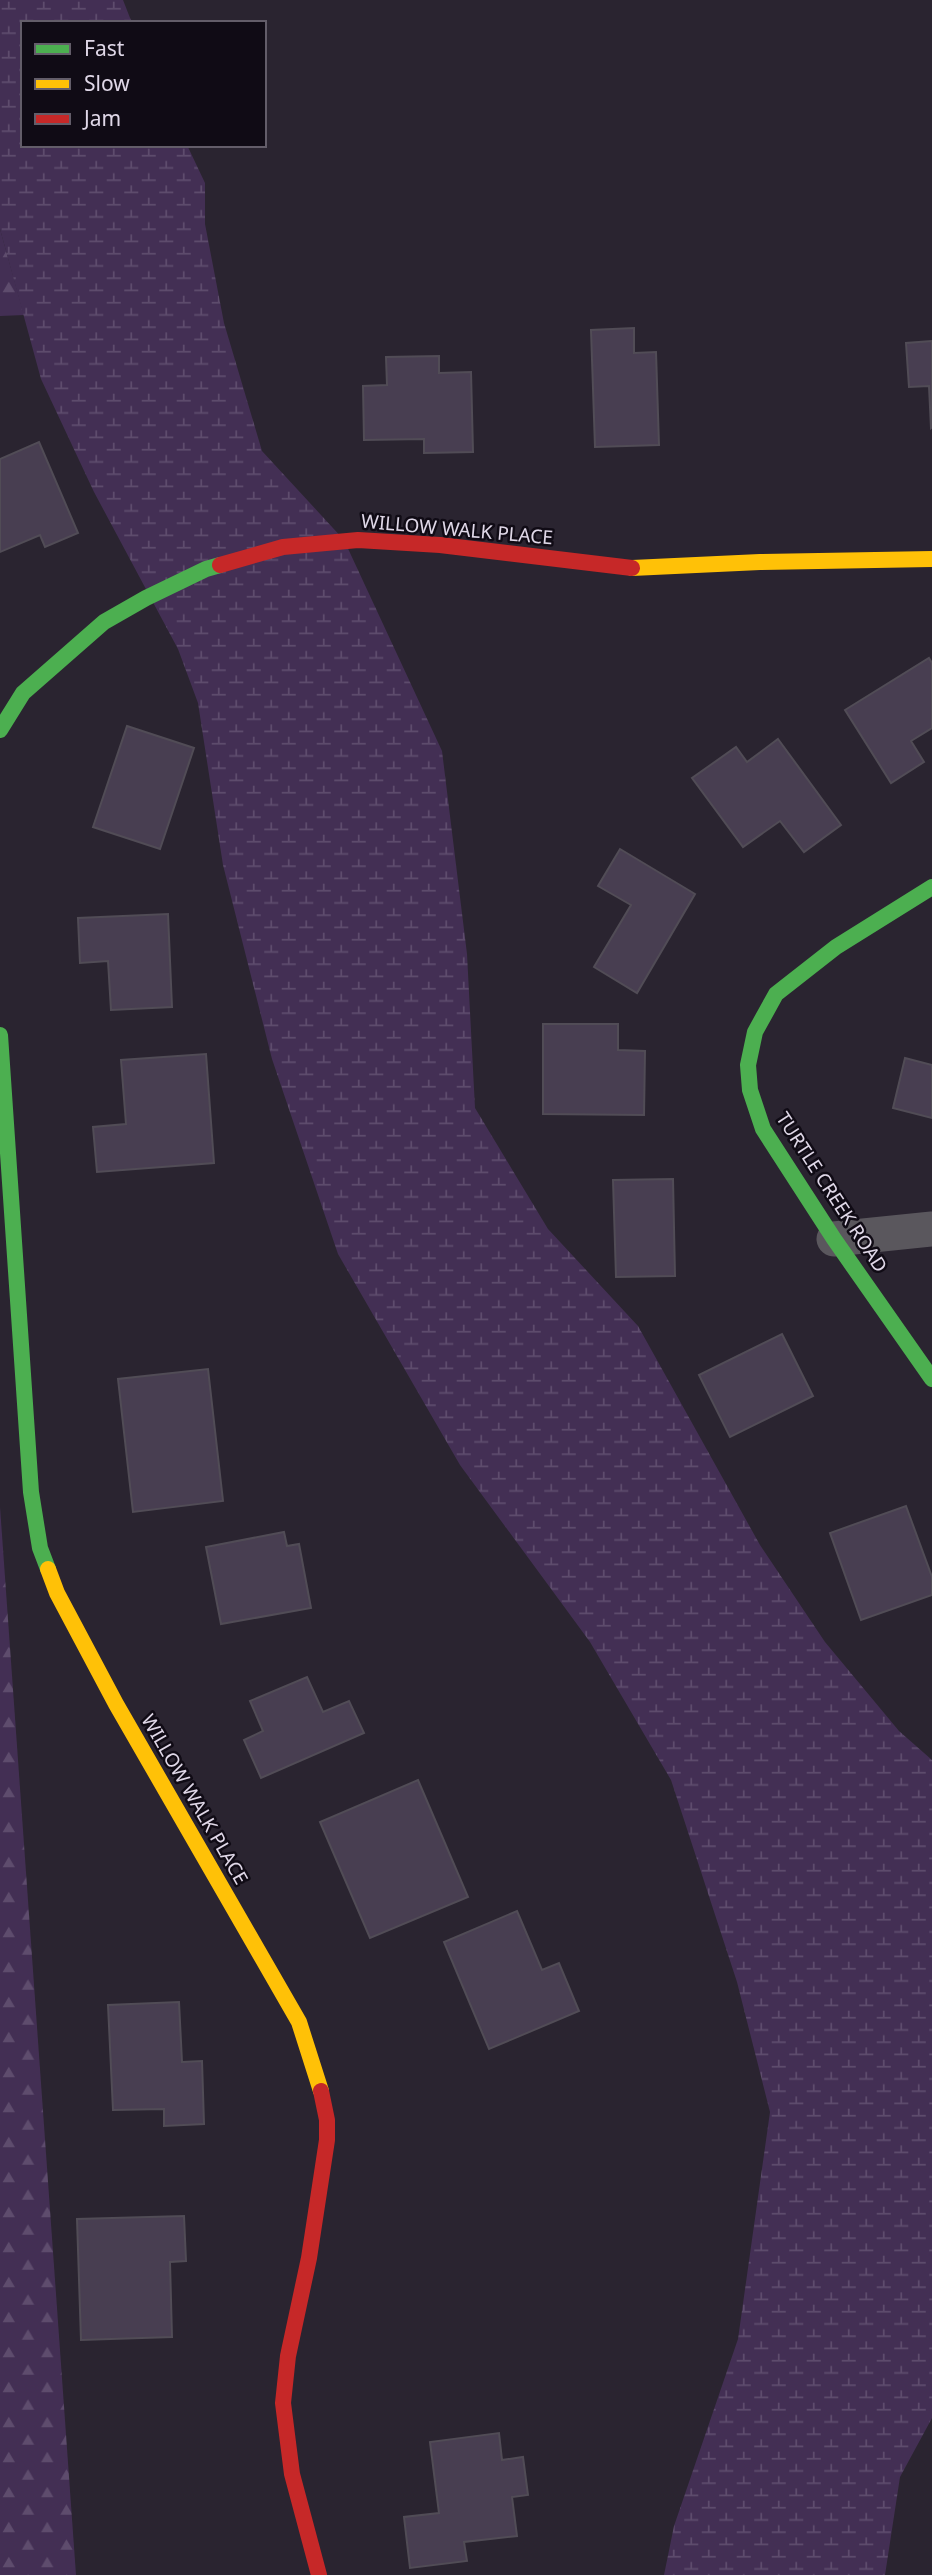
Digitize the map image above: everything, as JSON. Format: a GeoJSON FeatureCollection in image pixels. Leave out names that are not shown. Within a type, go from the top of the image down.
{"type":"FeatureCollection","features":[{"type":"Feature","properties":{"kind":"street","name":"WILLOW WALK PLACE"},"geometry":{"type":"LineString","coordinates":[[0,730],[23,693],[104,622],[206,569],[283,547],[358,540],[440,545],[632,568],[760,562],[932,559]]}},
{"type":"Feature","properties":{"kind":"street","name":"TURTLE CREEK ROAD"},"geometry":{"type":"LineString","coordinates":[[932,887],[836,947],[776,994],[755,1032],[748,1065],[750,1090],[763,1129],[834,1239],[932,1379]]}},
{"type":"Feature","properties":{"kind":"street","name":"WILLOW WALK PLACE"},"geometry":{"type":"LineString","coordinates":[[0,1035],[31,1492],[40,1548],[57,1592],[116,1704],[299,2022],[320,2085],[327,2120],[327,2140],[309,2258],[288,2356],[283,2403],[292,2474],[319,2575]]}},
{"type":"Feature","properties":{"kind":"street"},"geometry":{"type":"LineString","coordinates":[[834,1239],[932,1229]]}},
{"type":"Feature","properties":{"kind":"green space"},"geometry":{"type":"Polygon","coordinates":[[[0,0],[123,0],[131,21],[21,21],[21,147],[188,147],[205,183],[205,224],[224,323],[262,451],[344,540],[442,751],[467,954],[475,1108],[548,1229],[638,1326],[760,1545],[825,1642],[899,1731],[932,1760],[932,2418],[900,2477],[885,2575],[664,2575],[674,2526],[738,2339],[770,2112],[737,1982],[671,1780],[590,1642],[460,1465],[338,1254],[272,1059],[223,865],[198,703],[178,649],[94,492],[41,379],[0,229],[0,0]]]}},
{"type":"Feature","properties":{"kind":"green space"},"geometry":{"type":"Polygon","coordinates":[[[0,229],[24,315],[0,316],[0,229]]]}},
{"type":"Feature","properties":{"kind":"green space"},"geometry":{"type":"Polygon","coordinates":[[[0,1507],[76,2575],[0,2575],[0,1507]]]}},
{"type":"Feature","properties":{"kind":"building"},"geometry":{"type":"Polygon","coordinates":[[[634,328],[634,353],[656,352],[659,445],[595,447],[591,330],[634,328]]]}},
{"type":"Feature","properties":{"kind":"building"},"geometry":{"type":"Polygon","coordinates":[[[932,341],[931,428],[929,386],[909,387],[906,343],[932,341]]]}},
{"type":"Feature","properties":{"kind":"building"},"geometry":{"type":"Polygon","coordinates":[[[439,356],[439,373],[471,372],[473,452],[424,453],[424,439],[364,440],[363,386],[387,385],[386,357],[439,356]]]}},
{"type":"Feature","properties":{"kind":"building"},"geometry":{"type":"Polygon","coordinates":[[[39,442],[78,533],[45,547],[40,535],[0,552],[0,459],[39,442]]]}},
{"type":"Feature","properties":{"kind":"building"},"geometry":{"type":"Polygon","coordinates":[[[929,658],[932,663],[932,728],[911,741],[924,762],[891,783],[845,710],[929,658]]]}},
{"type":"Feature","properties":{"kind":"building"},"geometry":{"type":"Polygon","coordinates":[[[127,726],[194,748],[160,849],[93,827],[127,726]]]}},
{"type":"Feature","properties":{"kind":"building"},"geometry":{"type":"Polygon","coordinates":[[[778,739],[841,825],[804,852],[780,821],[743,847],[692,778],[736,747],[747,762],[778,739]]]}},
{"type":"Feature","properties":{"kind":"building"},"geometry":{"type":"Polygon","coordinates":[[[620,849],[695,894],[637,993],[594,967],[631,905],[598,886],[620,849]]]}},
{"type":"Feature","properties":{"kind":"building"},"geometry":{"type":"Polygon","coordinates":[[[168,914],[172,1007],[111,1010],[108,961],[80,963],[78,918],[168,914]]]}},
{"type":"Feature","properties":{"kind":"building"},"geometry":{"type":"Polygon","coordinates":[[[543,1024],[618,1024],[618,1050],[645,1051],[644,1115],[543,1114],[543,1024]]]}},
{"type":"Feature","properties":{"kind":"building"},"geometry":{"type":"Polygon","coordinates":[[[206,1054],[214,1163],[97,1172],[93,1127],[126,1124],[121,1060],[206,1054]]]}},
{"type":"Feature","properties":{"kind":"building"},"geometry":{"type":"Polygon","coordinates":[[[905,1058],[932,1065],[932,1118],[893,1108],[905,1058]]]}},
{"type":"Feature","properties":{"kind":"building"},"geometry":{"type":"Polygon","coordinates":[[[673,1179],[675,1276],[616,1277],[613,1180],[673,1179]]]}},
{"type":"Feature","properties":{"kind":"building"},"geometry":{"type":"Polygon","coordinates":[[[782,1334],[813,1396],[730,1437],[699,1375],[782,1334]]]}},
{"type":"Feature","properties":{"kind":"building"},"geometry":{"type":"Polygon","coordinates":[[[208,1369],[223,1501],[133,1512],[118,1379],[208,1369]]]}},
{"type":"Feature","properties":{"kind":"building"},"geometry":{"type":"Polygon","coordinates":[[[906,1506],[932,1577],[932,1595],[861,1620],[830,1533],[906,1506]]]}},
{"type":"Feature","properties":{"kind":"building"},"geometry":{"type":"Polygon","coordinates":[[[284,1532],[287,1546],[299,1544],[311,1608],[221,1624],[206,1547],[284,1532]]]}},
{"type":"Feature","properties":{"kind":"building"},"geometry":{"type":"Polygon","coordinates":[[[307,1677],[323,1712],[349,1701],[364,1733],[261,1778],[244,1740],[263,1731],[250,1701],[307,1677]]]}},
{"type":"Feature","properties":{"kind":"building"},"geometry":{"type":"Polygon","coordinates":[[[418,1780],[468,1897],[370,1938],[320,1822],[418,1780]]]}},
{"type":"Feature","properties":{"kind":"building"},"geometry":{"type":"Polygon","coordinates":[[[517,1911],[542,1970],[559,1963],[579,2011],[489,2049],[444,1942],[517,1911]]]}},
{"type":"Feature","properties":{"kind":"building"},"geometry":{"type":"Polygon","coordinates":[[[179,2002],[182,2062],[202,2061],[204,2124],[164,2126],[164,2109],[113,2110],[108,2005],[179,2002]]]}},
{"type":"Feature","properties":{"kind":"building"},"geometry":{"type":"Polygon","coordinates":[[[184,2216],[186,2261],[170,2262],[172,2337],[81,2340],[77,2219],[184,2216]]]}},
{"type":"Feature","properties":{"kind":"building"},"geometry":{"type":"Polygon","coordinates":[[[499,2433],[502,2460],[523,2457],[528,2495],[512,2497],[517,2536],[464,2542],[467,2561],[410,2568],[404,2517],[439,2513],[430,2442],[499,2433]]]}},
{"type":"Feature","properties":{"kind":"traffic: fast"},"geometry":{"type":"LineString","coordinates":[[0,730],[23,693],[104,622],[146,598],[220,565]]}},
{"type":"Feature","properties":{"kind":"traffic: fast"},"geometry":{"type":"LineString","coordinates":[[932,887],[836,947],[776,994],[755,1032],[748,1065],[750,1090],[763,1129],[834,1239],[932,1379]]}},
{"type":"Feature","properties":{"kind":"traffic: fast"},"geometry":{"type":"LineString","coordinates":[[0,1035],[31,1492],[40,1548],[48,1569]]}},
{"type":"Feature","properties":{"kind":"traffic: slow"},"geometry":{"type":"LineString","coordinates":[[632,568],[760,562],[932,559]]}},
{"type":"Feature","properties":{"kind":"traffic: slow"},"geometry":{"type":"LineString","coordinates":[[48,1569],[57,1593],[116,1704],[299,2022],[321,2091]]}},
{"type":"Feature","properties":{"kind":"traffic: jam"},"geometry":{"type":"LineString","coordinates":[[220,565],[283,547],[358,540],[440,545],[632,568]]}},
{"type":"Feature","properties":{"kind":"traffic: jam"},"geometry":{"type":"LineString","coordinates":[[319,2575],[292,2474],[283,2403],[288,2356],[309,2258],[327,2140],[327,2120],[321,2091]]}}]}
